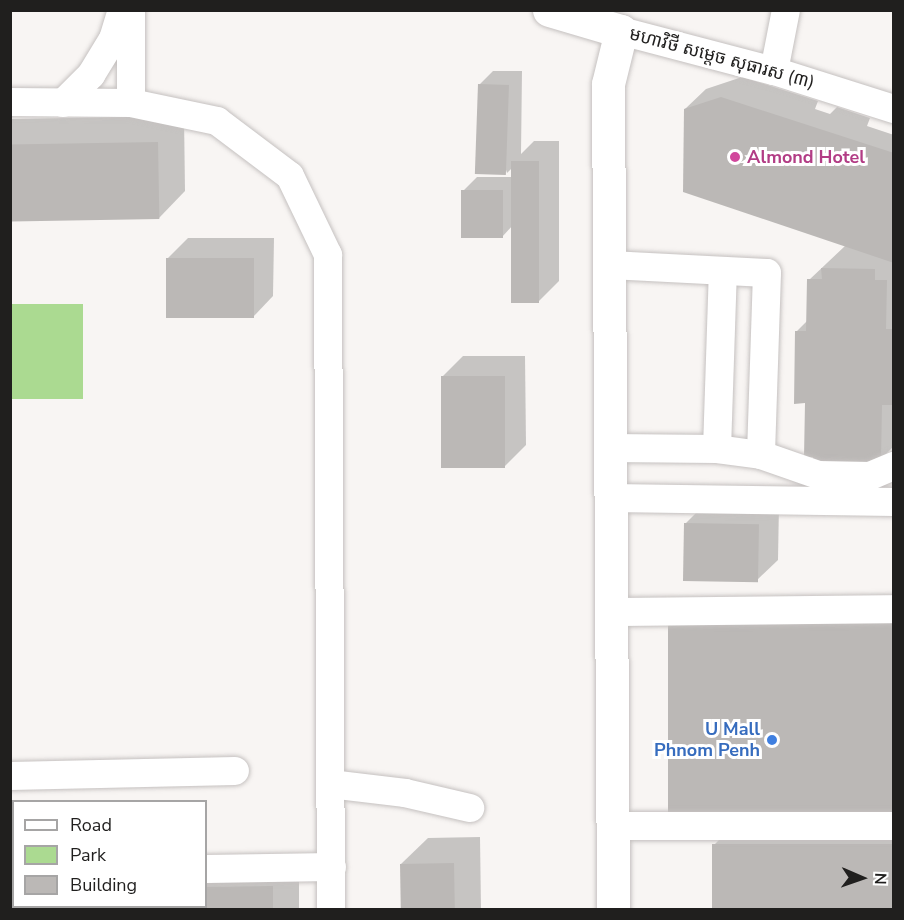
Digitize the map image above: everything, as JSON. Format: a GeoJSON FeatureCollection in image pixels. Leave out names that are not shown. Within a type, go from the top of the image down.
{"type":"FeatureCollection","features":[{"type":"Feature","properties":{"kind":"main road","name":"មហាវិថី សម្តេច សុធារស (៣)"},"geometry":{"type":"LineString","coordinates":[[549,10],[621,30]]}},
{"type":"Feature","properties":{"kind":"main road"},"geometry":{"type":"LineString","coordinates":[[613,909],[608,84],[621,30]]}},
{"type":"Feature","properties":{"kind":"street"},"geometry":{"type":"LineString","coordinates":[[63,103],[91,75],[113,39],[122,10]]}},
{"type":"Feature","properties":{"kind":"street"},"geometry":{"type":"LineString","coordinates":[[131,10],[131,103]]}},
{"type":"Feature","properties":{"kind":"street"},"geometry":{"type":"LineString","coordinates":[[774,71],[786,10]]}},
{"type":"Feature","properties":{"kind":"street","name":"មហាវិថី សម្តេច សុធារស (៣)"},"geometry":{"type":"LineString","coordinates":[[621,30],[774,71],[894,108]]}},
{"type":"Feature","properties":{"kind":"street"},"geometry":{"type":"LineString","coordinates":[[10,102],[131,103],[217,122],[290,176],[328,255],[331,909]]}},
{"type":"Feature","properties":{"kind":"street"},"geometry":{"type":"LineString","coordinates":[[609,265],[767,273],[761,455]]}},
{"type":"Feature","properties":{"kind":"street"},"geometry":{"type":"LineString","coordinates":[[717,449],[723,271]]}},
{"type":"Feature","properties":{"kind":"street"},"geometry":{"type":"LineString","coordinates":[[610,447],[717,449],[761,455],[818,475],[870,476],[894,466]]}},
{"type":"Feature","properties":{"kind":"street"},"geometry":{"type":"LineString","coordinates":[[611,498],[894,502]]}},
{"type":"Feature","properties":{"kind":"street"},"geometry":{"type":"LineString","coordinates":[[611,612],[894,609]]}},
{"type":"Feature","properties":{"kind":"street"},"geometry":{"type":"LineString","coordinates":[[10,776],[235,771]]}},
{"type":"Feature","properties":{"kind":"street"},"geometry":{"type":"LineString","coordinates":[[330,784],[405,793],[470,808]]}},
{"type":"Feature","properties":{"kind":"street"},"geometry":{"type":"LineString","coordinates":[[613,826],[894,826]]}},
{"type":"Feature","properties":{"kind":"street"},"geometry":{"type":"LineString","coordinates":[[207,869],[332,867]]}},
{"type":"Feature","properties":{"kind":"green space"},"geometry":{"type":"Polygon","coordinates":[[[11,304],[83,304],[83,399],[11,399],[11,304]]]}},
{"type":"Feature","properties":{"kind":"building"},"geometry":{"type":"Polygon","coordinates":[[[478,84],[509,85],[506,175],[475,174],[478,84]]]}},
{"type":"Feature","properties":{"kind":"building"},"geometry":{"type":"Polygon","coordinates":[[[721,97],[894,153],[894,263],[683,192],[684,109],[721,97]]]}},
{"type":"Feature","properties":{"kind":"building"},"geometry":{"type":"Polygon","coordinates":[[[158,142],[159,219],[11,222],[10,145],[158,142]]]}},
{"type":"Feature","properties":{"kind":"building"},"geometry":{"type":"Polygon","coordinates":[[[511,161],[539,161],[539,303],[511,303],[511,161]]]}},
{"type":"Feature","properties":{"kind":"building"},"geometry":{"type":"Polygon","coordinates":[[[461,190],[503,190],[503,238],[461,238],[461,190]]]}},
{"type":"Feature","properties":{"kind":"building"},"geometry":{"type":"Polygon","coordinates":[[[166,258],[254,258],[254,318],[166,318],[166,258]]]}},
{"type":"Feature","properties":{"kind":"building"},"geometry":{"type":"Polygon","coordinates":[[[821,268],[875,269],[875,280],[887,280],[886,329],[894,329],[894,405],[882,405],[881,460],[870,460],[870,471],[813,471],[813,457],[804,457],[805,403],[794,404],[795,331],[806,331],[807,279],[822,279],[821,268]]]}},
{"type":"Feature","properties":{"kind":"building"},"geometry":{"type":"Polygon","coordinates":[[[441,376],[505,376],[505,468],[441,468],[441,376]]]}},
{"type":"Feature","properties":{"kind":"building"},"geometry":{"type":"Polygon","coordinates":[[[684,523],[759,524],[758,582],[683,581],[684,523]]]}},
{"type":"Feature","properties":{"kind":"building","name":"U Mall Phnom Penh"},"geometry":{"type":"Polygon","coordinates":[[[668,624],[894,624],[894,823],[668,823],[668,624]]]}},
{"type":"Feature","properties":{"kind":"building"},"geometry":{"type":"Polygon","coordinates":[[[712,844],[894,844],[894,909],[712,909],[712,844]]]}},
{"type":"Feature","properties":{"kind":"building"},"geometry":{"type":"Polygon","coordinates":[[[454,863],[455,909],[401,910],[400,864],[454,863]]]}},
{"type":"Feature","properties":{"kind":"building"},"geometry":{"type":"Polygon","coordinates":[[[273,886],[273,909],[10,909],[10,889],[12,889],[12,908],[207,908],[207,887],[273,886]]]}},
{"type":"Feature","properties":{"kind":"place","name":"Almond Hotel"},"geometry":{"type":"Point","coordinates":[735,157]}},
{"type":"Feature","properties":{"kind":"place","name":"U Mall Phnom Penh"},"geometry":{"type":"Point","coordinates":[772,740]}}]}
